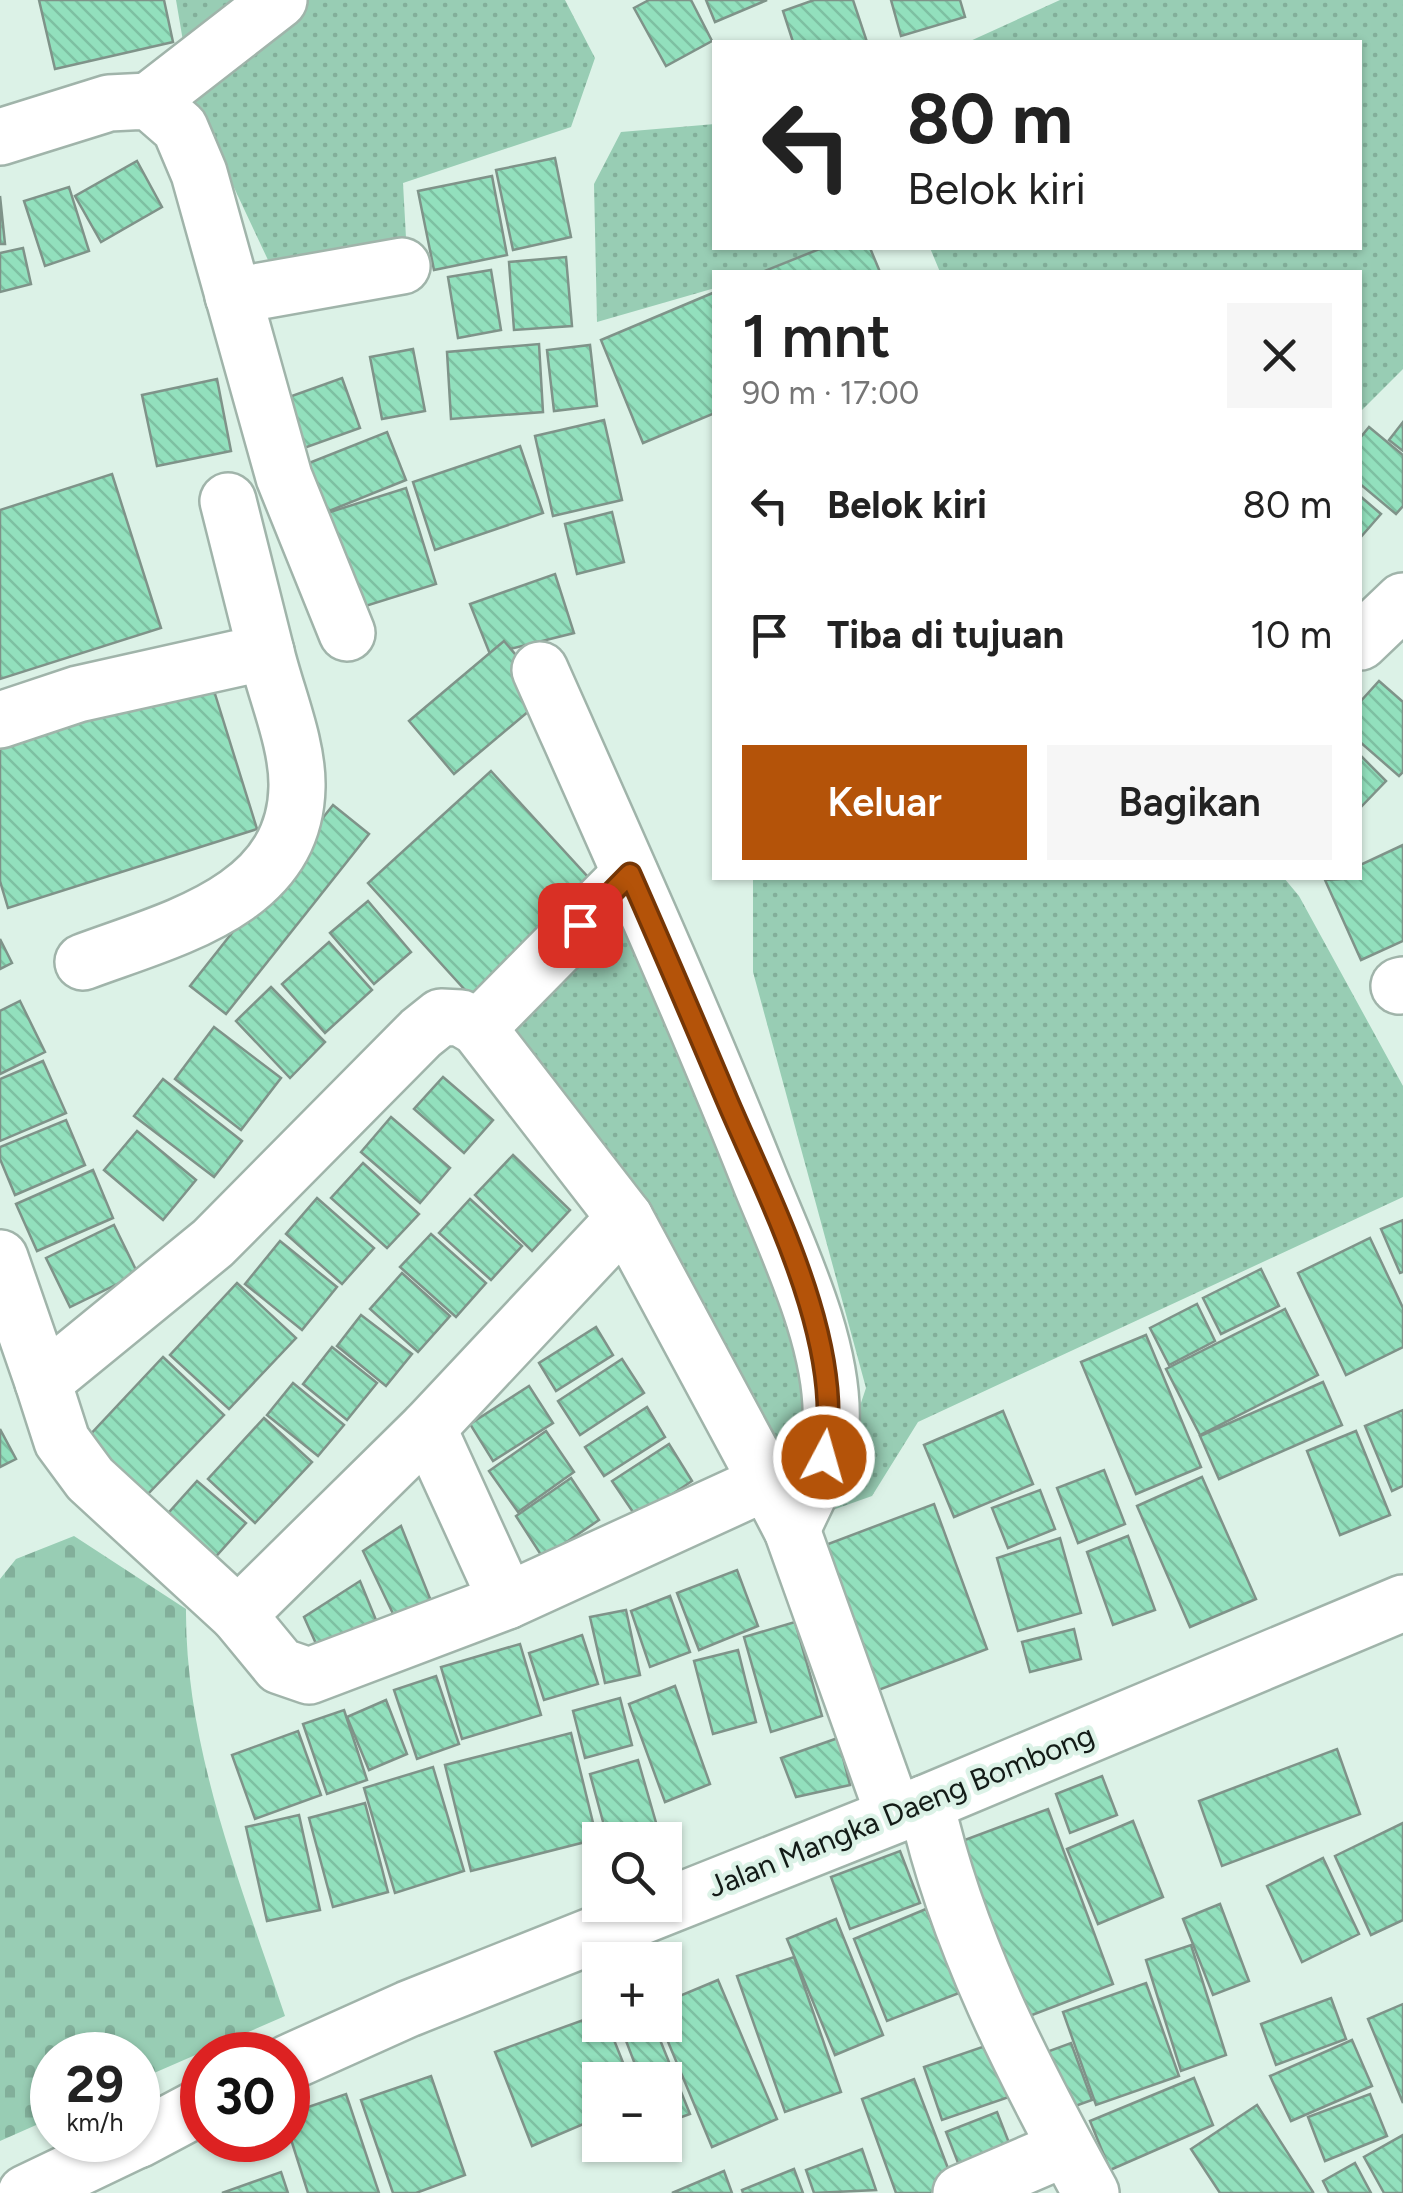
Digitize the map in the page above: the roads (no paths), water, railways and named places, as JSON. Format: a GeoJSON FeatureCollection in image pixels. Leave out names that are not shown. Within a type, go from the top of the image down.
{"type":"FeatureCollection","features":[{"type":"Feature","properties":{"kind":"street"},"geometry":{"type":"LineString","coordinates":[[0,137],[109,103],[149,101],[279,0]]}},
{"type":"Feature","properties":{"kind":"street"},"geometry":{"type":"LineString","coordinates":[[149,101],[180,128],[215,222],[284,477],[347,634]]}},
{"type":"Feature","properties":{"kind":"street"},"geometry":{"type":"LineString","coordinates":[[233,296],[402,266]]}},
{"type":"Feature","properties":{"kind":"street"},"geometry":{"type":"LineString","coordinates":[[83,962],[218,908],[264,877],[292,830],[298,784],[228,500]]}},
{"type":"Feature","properties":{"kind":"street"},"geometry":{"type":"LineString","coordinates":[[1362,640],[1403,601]]}},
{"type":"Feature","properties":{"kind":"street"},"geometry":{"type":"LineString","coordinates":[[0,720],[78,694],[266,652]]}},
{"type":"Feature","properties":{"kind":"street"},"geometry":{"type":"LineString","coordinates":[[540,670],[803,1287],[826,1375],[831,1424],[824,1457],[792,1530]]}},
{"type":"Feature","properties":{"kind":"street"},"geometry":{"type":"LineString","coordinates":[[478,1028],[630,874]]}},
{"type":"Feature","properties":{"kind":"street"},"geometry":{"type":"LineString","coordinates":[[44,1382],[213,1243],[430,1025],[440,1017],[461,1018],[478,1028],[625,1218],[768,1482],[910,1809],[944,1877],[1004,2027],[1078,2170],[961,2193]]}},
{"type":"Feature","properties":{"kind":"street"},"geometry":{"type":"LineString","coordinates":[[238,1614],[428,1428],[625,1218]]}},
{"type":"Feature","properties":{"kind":"street"},"geometry":{"type":"LineString","coordinates":[[0,1258],[62,1441],[90,1479],[238,1614],[280,1666],[309,1676],[507,1601],[768,1482]]}},
{"type":"Feature","properties":{"kind":"street"},"geometry":{"type":"LineString","coordinates":[[428,1428],[507,1601]]}},
{"type":"Feature","properties":{"kind":"street","name":"Jalan Mangka Daeng Bombong"},"geometry":{"type":"LineString","coordinates":[[310,2053],[408,2009],[910,1809],[1403,1603]]}},
{"type":"Feature","properties":{"kind":"street"},"geometry":{"type":"LineString","coordinates":[[26,2193],[91,2162]]}}]}
